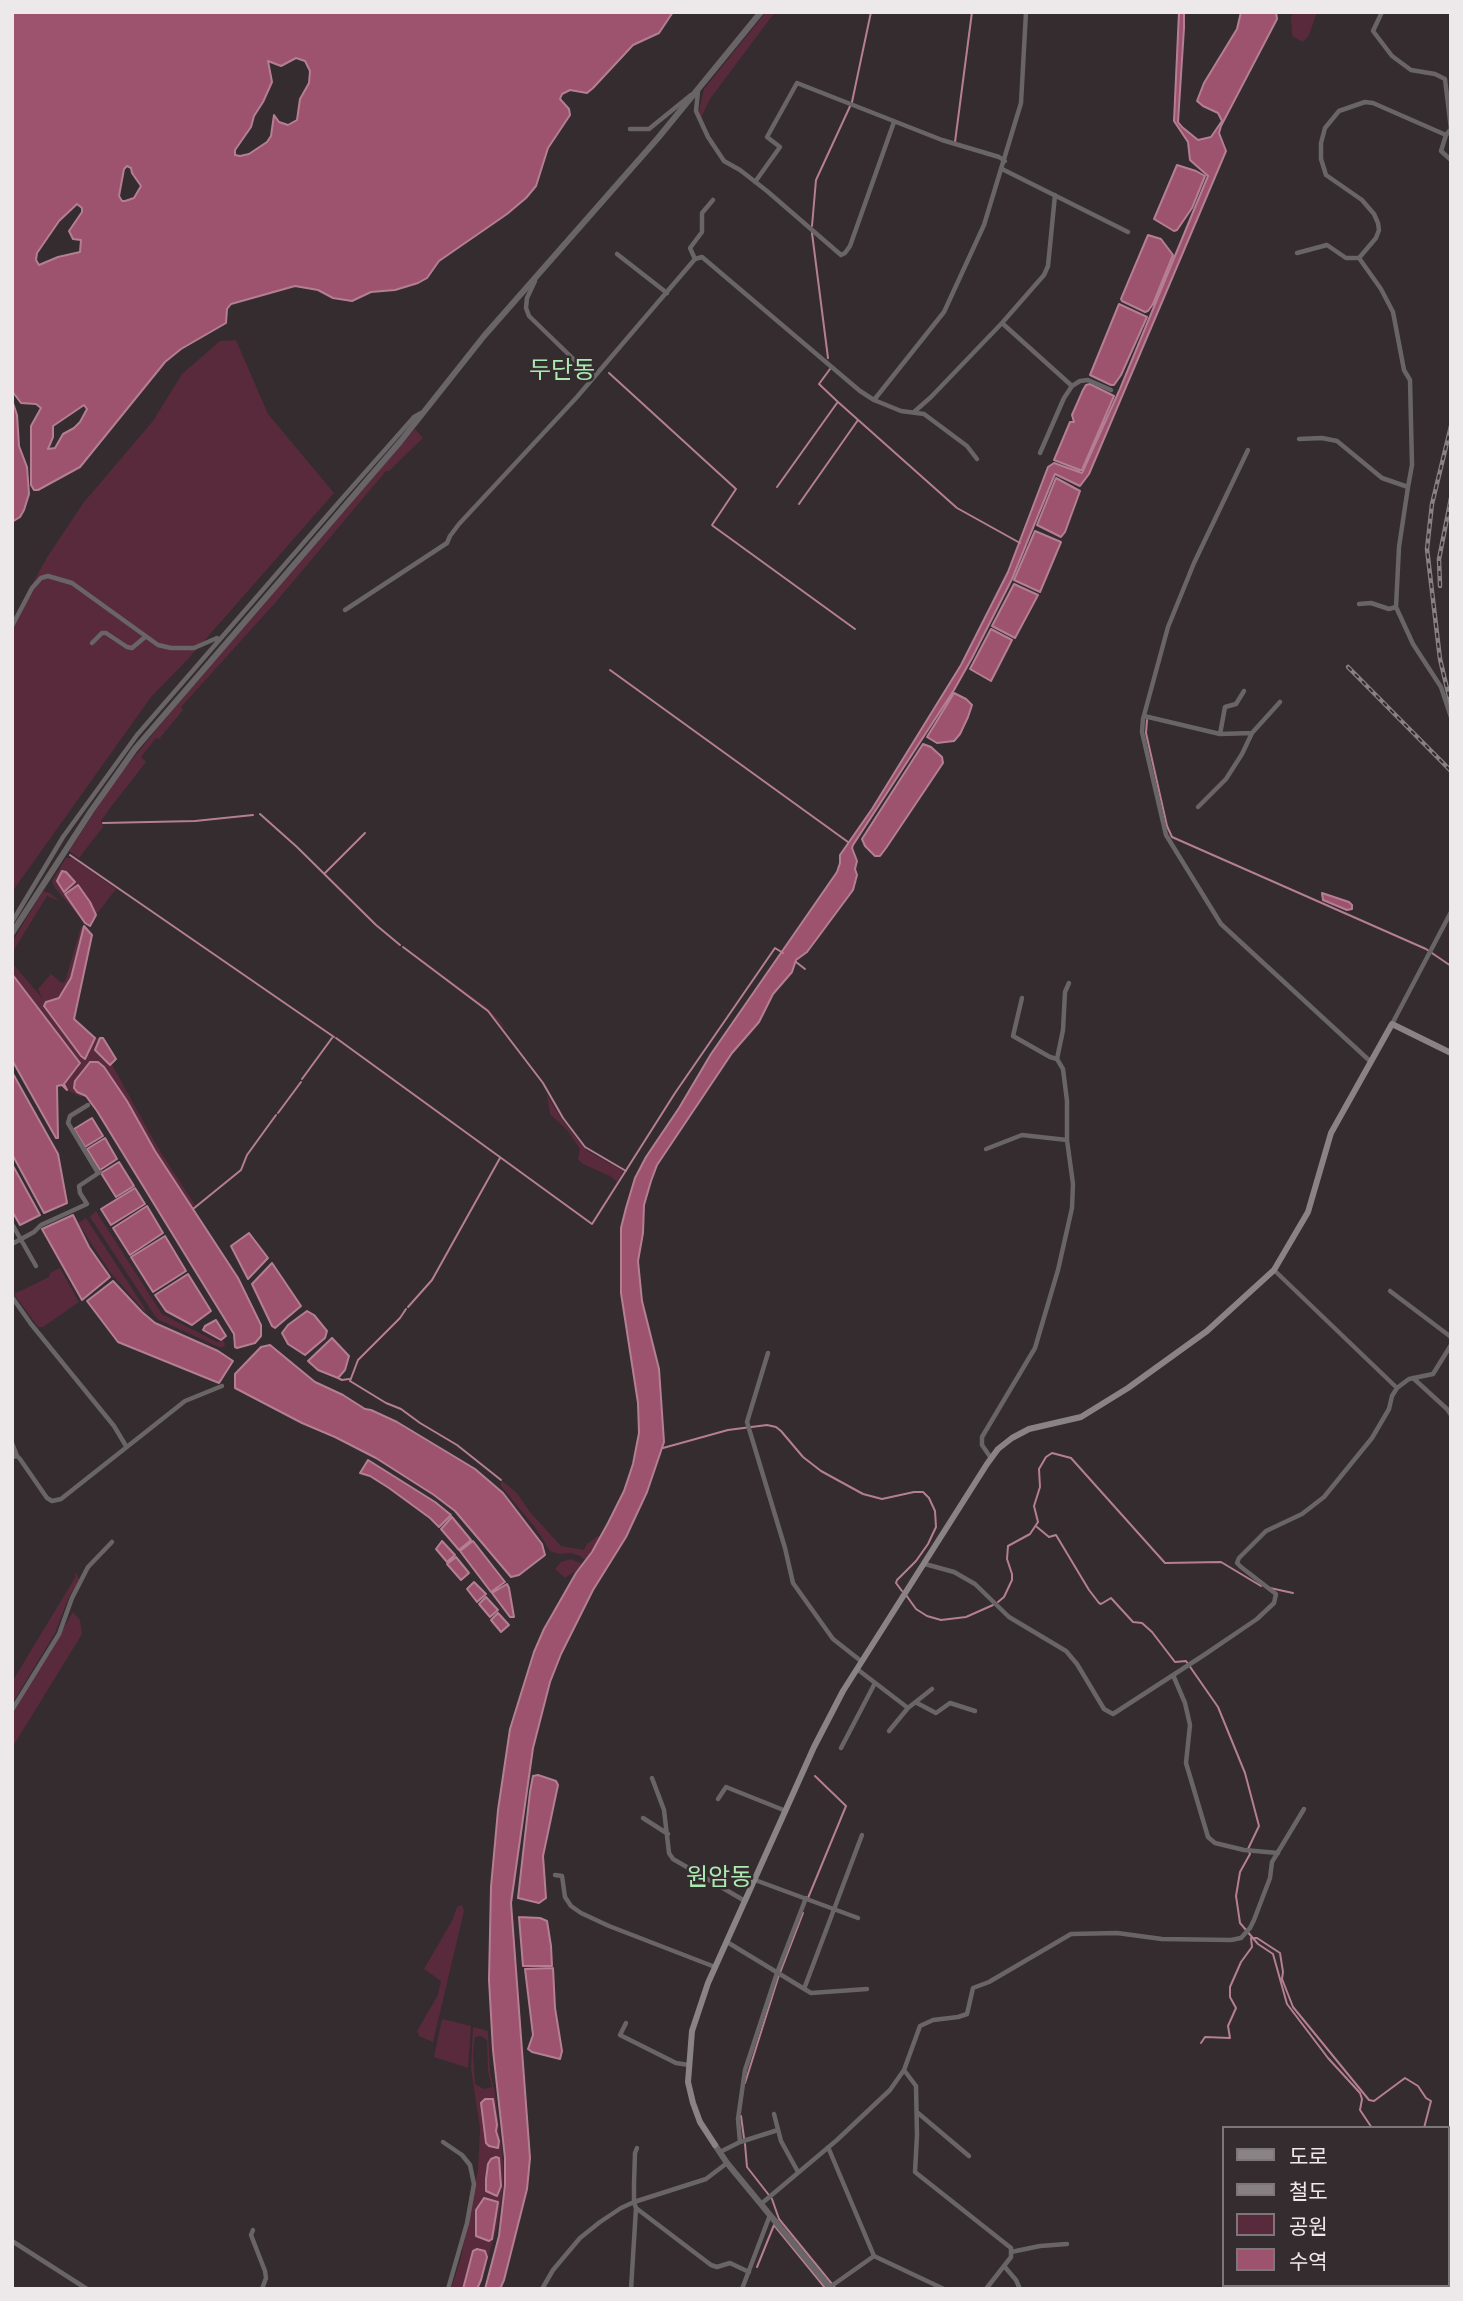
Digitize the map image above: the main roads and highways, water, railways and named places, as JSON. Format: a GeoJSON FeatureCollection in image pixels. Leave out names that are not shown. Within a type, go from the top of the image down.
{"type":"FeatureCollection","features":[{"type":"Feature","properties":{"kind":"main road"},"geometry":{"type":"LineString","coordinates":[[715,2145],[700,2122],[692,2103],[688,2082],[695,2021],[716,1967],[814,1747],[856,1668],[991,1458],[1005,1444],[1029,1429],[1081,1417],[1128,1388],[1207,1331],[1274,1270],[1308,1212],[1331,1133],[1392,1024],[1451,1052]]}},
{"type":"Feature","properties":{"kind":"water"},"geometry":{"type":"Polygon","coordinates":[[[12,12],[673,12],[659,33],[633,45],[587,93],[570,90],[562,94],[560,99],[569,109],[570,115],[548,148],[536,186],[507,214],[439,261],[427,278],[395,290],[371,292],[352,301],[295,286],[231,304],[227,309],[226,323],[181,349],[165,362],[80,467],[38,490],[34,490],[31,485],[31,426],[41,408],[36,404],[21,403],[12,391],[12,12]],[[296,58],[281,66],[268,61],[272,82],[251,127],[235,150],[235,155],[249,154],[267,142],[271,136],[274,115],[279,122],[288,125],[297,120],[300,99],[309,83],[310,71],[305,61],[296,58]],[[127,166],[124,169],[119,196],[122,201],[134,198],[141,186],[131,168],[127,166]],[[77,204],[59,221],[37,253],[36,260],[39,265],[80,252],[81,240],[73,239],[69,231],[82,208],[77,204]],[[84,405],[53,426],[53,437],[48,449],[55,448],[63,434],[80,422],[87,409],[84,405]]]}},
{"type":"Feature","properties":{"kind":"water"},"geometry":{"type":"Polygon","coordinates":[[[1179,12],[1184,12],[1184,28],[1178,122],[1198,140],[1211,137],[1222,121],[1218,113],[1197,101],[1204,83],[1237,29],[1241,12],[1276,12],[1277,19],[1221,126],[1219,133],[1226,151],[1089,474],[1080,486],[1055,474],[1012,579],[972,658],[853,845],[857,875],[853,890],[807,952],[796,960],[792,972],[773,994],[759,1022],[732,1053],[657,1165],[651,1181],[644,1205],[638,1261],[642,1301],[659,1369],[664,1442],[647,1492],[626,1537],[593,1590],[561,1654],[550,1682],[533,1748],[511,1903],[530,2158],[527,2189],[504,2280],[500,2289],[485,2289],[499,2236],[505,2185],[505,2158],[493,2050],[489,1980],[491,1887],[498,1810],[510,1729],[534,1652],[576,1573],[592,1552],[608,1523],[624,1491],[633,1464],[639,1433],[638,1403],[621,1293],[621,1228],[635,1178],[711,1054],[837,872],[840,855],[872,809],[961,665],[1008,572],[1048,467],[1054,463],[1082,473],[1120,389],[1208,176],[1190,160],[1188,142],[1174,121],[1179,12]]]}},
{"type":"Feature","properties":{"kind":"water"},"geometry":{"type":"Polygon","coordinates":[[[1177,165],[1205,176],[1192,208],[1174,231],[1154,219],[1177,165]]]}},
{"type":"Feature","properties":{"kind":"water"},"geometry":{"type":"Polygon","coordinates":[[[1148,235],[1161,239],[1173,255],[1153,304],[1145,312],[1121,299],[1148,235]]]}},
{"type":"Feature","properties":{"kind":"water"},"geometry":{"type":"Polygon","coordinates":[[[1119,304],[1147,317],[1121,375],[1114,385],[1111,385],[1090,375],[1119,304]]]}},
{"type":"Feature","properties":{"kind":"water"},"geometry":{"type":"Polygon","coordinates":[[[1090,384],[1114,396],[1080,470],[1054,460],[1070,422],[1074,422],[1072,415],[1083,390],[1090,384]]]}},
{"type":"Feature","properties":{"kind":"water"},"geometry":{"type":"Polygon","coordinates":[[[12,400],[17,415],[19,446],[27,467],[29,494],[20,517],[12,522],[12,400]]]}},
{"type":"Feature","properties":{"kind":"water"},"geometry":{"type":"Polygon","coordinates":[[[1056,478],[1080,491],[1061,537],[1037,525],[1056,478]]]}},
{"type":"Feature","properties":{"kind":"water"},"geometry":{"type":"Polygon","coordinates":[[[1035,531],[1061,542],[1040,592],[1014,580],[1035,531]]]}},
{"type":"Feature","properties":{"kind":"water"},"geometry":{"type":"Polygon","coordinates":[[[1014,584],[1038,595],[1015,638],[992,626],[1014,584]]]}},
{"type":"Feature","properties":{"kind":"water"},"geometry":{"type":"Polygon","coordinates":[[[991,629],[1012,640],[991,681],[970,669],[991,629]]]}},
{"type":"Feature","properties":{"kind":"water"},"geometry":{"type":"Polygon","coordinates":[[[954,693],[972,705],[968,717],[954,741],[937,743],[927,737],[954,693]]]}},
{"type":"Feature","properties":{"kind":"water"},"geometry":{"type":"Polygon","coordinates":[[[923,744],[942,757],[943,763],[886,848],[880,856],[875,856],[862,839],[923,744]]]}},
{"type":"Feature","properties":{"kind":"water"},"geometry":{"type":"Polygon","coordinates":[[[62,871],[75,882],[64,892],[57,881],[62,871]]]}},
{"type":"Feature","properties":{"kind":"water"},"geometry":{"type":"Polygon","coordinates":[[[78,885],[96,915],[90,926],[65,894],[78,885]]]}},
{"type":"Feature","properties":{"kind":"water"},"geometry":{"type":"Polygon","coordinates":[[[1322,893],[1349,902],[1352,909],[1347,910],[1323,900],[1322,893]]]}},
{"type":"Feature","properties":{"kind":"water"},"geometry":{"type":"Polygon","coordinates":[[[84,926],[92,935],[74,1019],[95,1038],[85,1059],[44,1006],[46,1002],[59,998],[71,978],[84,926]]]}},
{"type":"Feature","properties":{"kind":"water"},"geometry":{"type":"Polygon","coordinates":[[[12,974],[80,1063],[64,1084],[67,1090],[62,1085],[57,1086],[58,1138],[12,1060],[12,974]]]}},
{"type":"Feature","properties":{"kind":"water"},"geometry":{"type":"Polygon","coordinates":[[[100,1038],[103,1038],[116,1059],[110,1065],[95,1050],[100,1038]]]}},
{"type":"Feature","properties":{"kind":"water"},"geometry":{"type":"Polygon","coordinates":[[[90,1062],[98,1062],[104,1067],[238,1278],[261,1325],[261,1336],[255,1343],[235,1347],[234,1334],[97,1111],[86,1096],[74,1088],[75,1081],[90,1062]]]}},
{"type":"Feature","properties":{"kind":"water"},"geometry":{"type":"Polygon","coordinates":[[[12,1072],[58,1154],[67,1203],[44,1213],[12,1154],[12,1072]]]}},
{"type":"Feature","properties":{"kind":"water"},"geometry":{"type":"Polygon","coordinates":[[[92,1118],[103,1136],[85,1147],[74,1129],[92,1118]]]}},
{"type":"Feature","properties":{"kind":"water"},"geometry":{"type":"Polygon","coordinates":[[[105,1138],[117,1159],[100,1170],[87,1149],[105,1138]]]}},
{"type":"Feature","properties":{"kind":"water"},"geometry":{"type":"Polygon","coordinates":[[[119,1162],[134,1186],[116,1197],[101,1173],[119,1162]]]}},
{"type":"Feature","properties":{"kind":"water"},"geometry":{"type":"Polygon","coordinates":[[[12,1164],[40,1215],[20,1225],[12,1211],[12,1164]]]}},
{"type":"Feature","properties":{"kind":"water"},"geometry":{"type":"Polygon","coordinates":[[[135,1188],[145,1204],[111,1225],[101,1209],[135,1188]]]}},
{"type":"Feature","properties":{"kind":"water"},"geometry":{"type":"Polygon","coordinates":[[[147,1206],[163,1233],[130,1255],[113,1228],[147,1206]]]}},
{"type":"Feature","properties":{"kind":"water"},"geometry":{"type":"Polygon","coordinates":[[[73,1215],[89,1247],[110,1277],[82,1300],[42,1229],[73,1215]]]}},
{"type":"Feature","properties":{"kind":"water"},"geometry":{"type":"Polygon","coordinates":[[[249,1233],[268,1258],[248,1279],[231,1246],[249,1233]]]}},
{"type":"Feature","properties":{"kind":"water"},"geometry":{"type":"Polygon","coordinates":[[[165,1236],[186,1271],[153,1292],[131,1257],[165,1236]]]}},
{"type":"Feature","properties":{"kind":"water"},"geometry":{"type":"Polygon","coordinates":[[[272,1263],[301,1306],[275,1328],[252,1284],[272,1263]]]}},
{"type":"Feature","properties":{"kind":"water"},"geometry":{"type":"Polygon","coordinates":[[[188,1274],[211,1311],[192,1325],[166,1311],[155,1295],[188,1274]]]}},
{"type":"Feature","properties":{"kind":"water"},"geometry":{"type":"Polygon","coordinates":[[[113,1281],[155,1323],[218,1351],[233,1361],[219,1383],[118,1342],[87,1301],[113,1281]]]}},
{"type":"Feature","properties":{"kind":"water"},"geometry":{"type":"Polygon","coordinates":[[[307,1311],[314,1315],[327,1331],[325,1338],[305,1355],[288,1344],[282,1333],[307,1311]]]}},
{"type":"Feature","properties":{"kind":"water"},"geometry":{"type":"Polygon","coordinates":[[[216,1320],[226,1336],[221,1340],[203,1330],[216,1320]]]}},
{"type":"Feature","properties":{"kind":"water"},"geometry":{"type":"Polygon","coordinates":[[[332,1338],[349,1356],[345,1370],[338,1378],[318,1370],[308,1361],[332,1338]]]}},
{"type":"Feature","properties":{"kind":"water"},"geometry":{"type":"Polygon","coordinates":[[[270,1345],[315,1382],[365,1409],[397,1422],[475,1469],[503,1493],[542,1544],[545,1555],[519,1575],[511,1577],[455,1511],[434,1495],[376,1458],[235,1388],[235,1374],[261,1347],[270,1345]]]}},
{"type":"Feature","properties":{"kind":"water"},"geometry":{"type":"Polygon","coordinates":[[[368,1460],[451,1515],[439,1527],[389,1488],[360,1473],[368,1460]]]}},
{"type":"Feature","properties":{"kind":"water"},"geometry":{"type":"Polygon","coordinates":[[[452,1517],[471,1540],[459,1550],[441,1529],[452,1517]]]}},
{"type":"Feature","properties":{"kind":"water"},"geometry":{"type":"Polygon","coordinates":[[[442,1541],[455,1555],[447,1562],[436,1549],[442,1541]]]}},
{"type":"Feature","properties":{"kind":"water"},"geometry":{"type":"Polygon","coordinates":[[[473,1541],[505,1582],[491,1592],[460,1551],[473,1541]]]}},
{"type":"Feature","properties":{"kind":"water"},"geometry":{"type":"Polygon","coordinates":[[[456,1557],[469,1573],[461,1580],[447,1564],[456,1557]]]}},
{"type":"Feature","properties":{"kind":"water"},"geometry":{"type":"Polygon","coordinates":[[[474,1582],[486,1594],[477,1602],[467,1589],[474,1582]]]}},
{"type":"Feature","properties":{"kind":"water"},"geometry":{"type":"Polygon","coordinates":[[[507,1584],[514,1617],[510,1617],[492,1593],[507,1584]]]}},
{"type":"Feature","properties":{"kind":"water"},"geometry":{"type":"Polygon","coordinates":[[[486,1597],[498,1610],[490,1617],[479,1604],[486,1597]]]}},
{"type":"Feature","properties":{"kind":"water"},"geometry":{"type":"Polygon","coordinates":[[[498,1613],[509,1625],[501,1632],[491,1620],[498,1613]]]}},
{"type":"Feature","properties":{"kind":"water"},"geometry":{"type":"Polygon","coordinates":[[[533,1776],[556,1781],[558,1785],[543,1856],[546,1898],[539,1903],[518,1898],[530,1792],[533,1776]]]}},
{"type":"Feature","properties":{"kind":"water"},"geometry":{"type":"Polygon","coordinates":[[[519,1917],[547,1921],[552,1966],[523,1966],[519,1917]]]}},
{"type":"Feature","properties":{"kind":"water"},"geometry":{"type":"Polygon","coordinates":[[[553,1968],[555,2008],[562,2051],[560,2059],[528,2049],[533,2035],[525,1969],[553,1968]]]}},
{"type":"Feature","properties":{"kind":"water"},"geometry":{"type":"Polygon","coordinates":[[[485,2099],[493,2099],[498,2148],[486,2143],[481,2103],[485,2099]]]}},
{"type":"Feature","properties":{"kind":"water"},"geometry":{"type":"Polygon","coordinates":[[[496,2157],[499,2158],[501,2186],[497,2196],[486,2191],[488,2164],[496,2157]]]}},
{"type":"Feature","properties":{"kind":"water"},"geometry":{"type":"Polygon","coordinates":[[[484,2198],[498,2202],[492,2239],[489,2241],[476,2236],[476,2210],[484,2198]]]}},
{"type":"Feature","properties":{"kind":"water"},"geometry":{"type":"Polygon","coordinates":[[[473,2251],[485,2251],[487,2257],[481,2280],[477,2289],[463,2289],[473,2251]]]}},
{"type":"Feature","properties":{"kind":"waterway"},"geometry":{"type":"LineString","coordinates":[[812,226],[816,180],[852,102],[871,12]]}},
{"type":"Feature","properties":{"kind":"waterway"},"geometry":{"type":"LineString","coordinates":[[955,142],[972,12]]}},
{"type":"Feature","properties":{"kind":"waterway"},"geometry":{"type":"LineString","coordinates":[[812,233],[828,358]]}},
{"type":"Feature","properties":{"kind":"waterway"},"geometry":{"type":"LineString","coordinates":[[830,369],[819,384],[838,402],[957,508],[1020,543]]}},
{"type":"Feature","properties":{"kind":"waterway"},"geometry":{"type":"LineString","coordinates":[[609,373],[736,489],[712,525]]}},
{"type":"Feature","properties":{"kind":"waterway"},"geometry":{"type":"LineString","coordinates":[[777,487],[837,403]]}},
{"type":"Feature","properties":{"kind":"waterway"},"geometry":{"type":"LineString","coordinates":[[799,504],[858,420]]}},
{"type":"Feature","properties":{"kind":"waterway"},"geometry":{"type":"LineString","coordinates":[[713,526],[855,629]]}},
{"type":"Feature","properties":{"kind":"waterway"},"geometry":{"type":"LineString","coordinates":[[610,670],[848,842]]}},
{"type":"Feature","properties":{"kind":"waterway"},"geometry":{"type":"LineString","coordinates":[[1147,720],[1146,733],[1167,826],[1172,837],[1426,949],[1451,966]]}},
{"type":"Feature","properties":{"kind":"waterway"},"geometry":{"type":"LineString","coordinates":[[260,814],[400,945]]}},
{"type":"Feature","properties":{"kind":"waterway"},"geometry":{"type":"LineString","coordinates":[[103,823],[195,821],[253,815]]}},
{"type":"Feature","properties":{"kind":"waterway"},"geometry":{"type":"LineString","coordinates":[[325,873],[365,833]]}},
{"type":"Feature","properties":{"kind":"waterway"},"geometry":{"type":"LineString","coordinates":[[70,855],[334,1037]]}},
{"type":"Feature","properties":{"kind":"waterway"},"geometry":{"type":"LineString","coordinates":[[403,947],[488,1011],[543,1083],[563,1118],[585,1147],[626,1171]]}},
{"type":"Feature","properties":{"kind":"waterway"},"geometry":{"type":"LineString","coordinates":[[336,1038],[592,1224],[675,1093],[775,948],[783,953]]}},
{"type":"Feature","properties":{"kind":"waterway"},"geometry":{"type":"LineString","coordinates":[[796,962],[805,969]]}},
{"type":"Feature","properties":{"kind":"waterway"},"geometry":{"type":"LineString","coordinates":[[302,1079],[332,1038]]}},
{"type":"Feature","properties":{"kind":"waterway"},"geometry":{"type":"LineString","coordinates":[[278,1113],[301,1082]]}},
{"type":"Feature","properties":{"kind":"waterway"},"geometry":{"type":"LineString","coordinates":[[193,1209],[241,1170],[247,1155],[276,1115]]}},
{"type":"Feature","properties":{"kind":"waterway"},"geometry":{"type":"LineString","coordinates":[[408,1307],[432,1280],[500,1158]]}},
{"type":"Feature","properties":{"kind":"waterway"},"geometry":{"type":"LineString","coordinates":[[406,1309],[358,1360],[350,1381],[401,1409],[457,1445],[501,1480]]}},
{"type":"Feature","properties":{"kind":"waterway"},"geometry":{"type":"LineString","coordinates":[[338,1378],[349,1379]]}},
{"type":"Feature","properties":{"kind":"waterway"},"geometry":{"type":"LineString","coordinates":[[663,1448],[728,1430],[767,1425],[781,1431],[803,1457],[821,1471],[863,1494],[882,1499],[923,1492],[935,1511],[936,1527],[916,1561],[897,1580],[896,1583],[902,1591]]}},
{"type":"Feature","properties":{"kind":"waterway"},"geometry":{"type":"LineString","coordinates":[[998,1602],[1004,1597],[1012,1580],[1007,1559],[1008,1546],[1030,1534],[1038,1522],[1034,1506],[1040,1487],[1039,1469],[1046,1457],[1052,1453],[1071,1458],[1165,1563],[1221,1562],[1261,1586]]}},
{"type":"Feature","properties":{"kind":"waterway"},"geometry":{"type":"LineString","coordinates":[[1037,1527],[1049,1537],[1056,1535],[1099,1603],[1111,1598],[1133,1622],[1142,1623],[1152,1632],[1175,1662],[1186,1661],[1218,1707],[1245,1773],[1259,1826],[1248,1849],[1250,1854],[1240,1872],[1236,1896],[1240,1923],[1258,1944],[1273,1954],[1287,2004],[1328,2058],[1360,2093],[1360,2110],[1371,2126]]}},
{"type":"Feature","properties":{"kind":"waterway"},"geometry":{"type":"LineString","coordinates":[[1270,1588],[1293,1593]]}},
{"type":"Feature","properties":{"kind":"waterway"},"geometry":{"type":"LineString","coordinates":[[906,1595],[916,1609],[941,1620],[966,1617],[993,1605]]}},
{"type":"Feature","properties":{"kind":"waterway"},"geometry":{"type":"LineString","coordinates":[[808,1898],[846,1806],[815,1776]]}},
{"type":"Feature","properties":{"kind":"waterway"},"geometry":{"type":"LineString","coordinates":[[745,2083],[778,1978],[803,1913]]}},
{"type":"Feature","properties":{"kind":"waterway"},"geometry":{"type":"LineString","coordinates":[[1201,2043],[1205,2037],[1230,2038],[1228,2026],[1236,2008],[1230,1997],[1230,1987],[1241,1962],[1252,1947],[1251,1938],[1257,1938],[1280,1953],[1282,1979],[1293,2007],[1369,2100],[1374,2101],[1405,2078],[1418,2086],[1431,2101],[1425,2126]]}},
{"type":"Feature","properties":{"kind":"waterway"},"geometry":{"type":"LineString","coordinates":[[741,2116],[744,2138]]}},
{"type":"Feature","properties":{"kind":"waterway"},"geometry":{"type":"LineString","coordinates":[[745,2144],[747,2167],[772,2199],[779,2219],[836,2289]]}},
{"type":"Feature","properties":{"kind":"waterway"},"geometry":{"type":"LineString","coordinates":[[757,2267],[774,2225],[826,2289]]}},
{"type":"Feature","properties":{"kind":"railway"},"geometry":{"type":"LineString","coordinates":[[1451,426],[1432,504],[1427,549],[1440,659],[1451,705]]}},
{"type":"Feature","properties":{"kind":"railway"},"geometry":{"type":"LineString","coordinates":[[1440,586],[1439,559],[1451,498]]}},
{"type":"Feature","properties":{"kind":"railway"},"geometry":{"type":"LineString","coordinates":[[1348,667],[1451,771]]}},
{"type":"Feature","properties":{"kind":"district","name":"두단동"},"geometry":{"type":"Point","coordinates":[562,370]}},
{"type":"Feature","properties":{"kind":"district","name":"원암동"},"geometry":{"type":"Point","coordinates":[719,1877]}}]}
